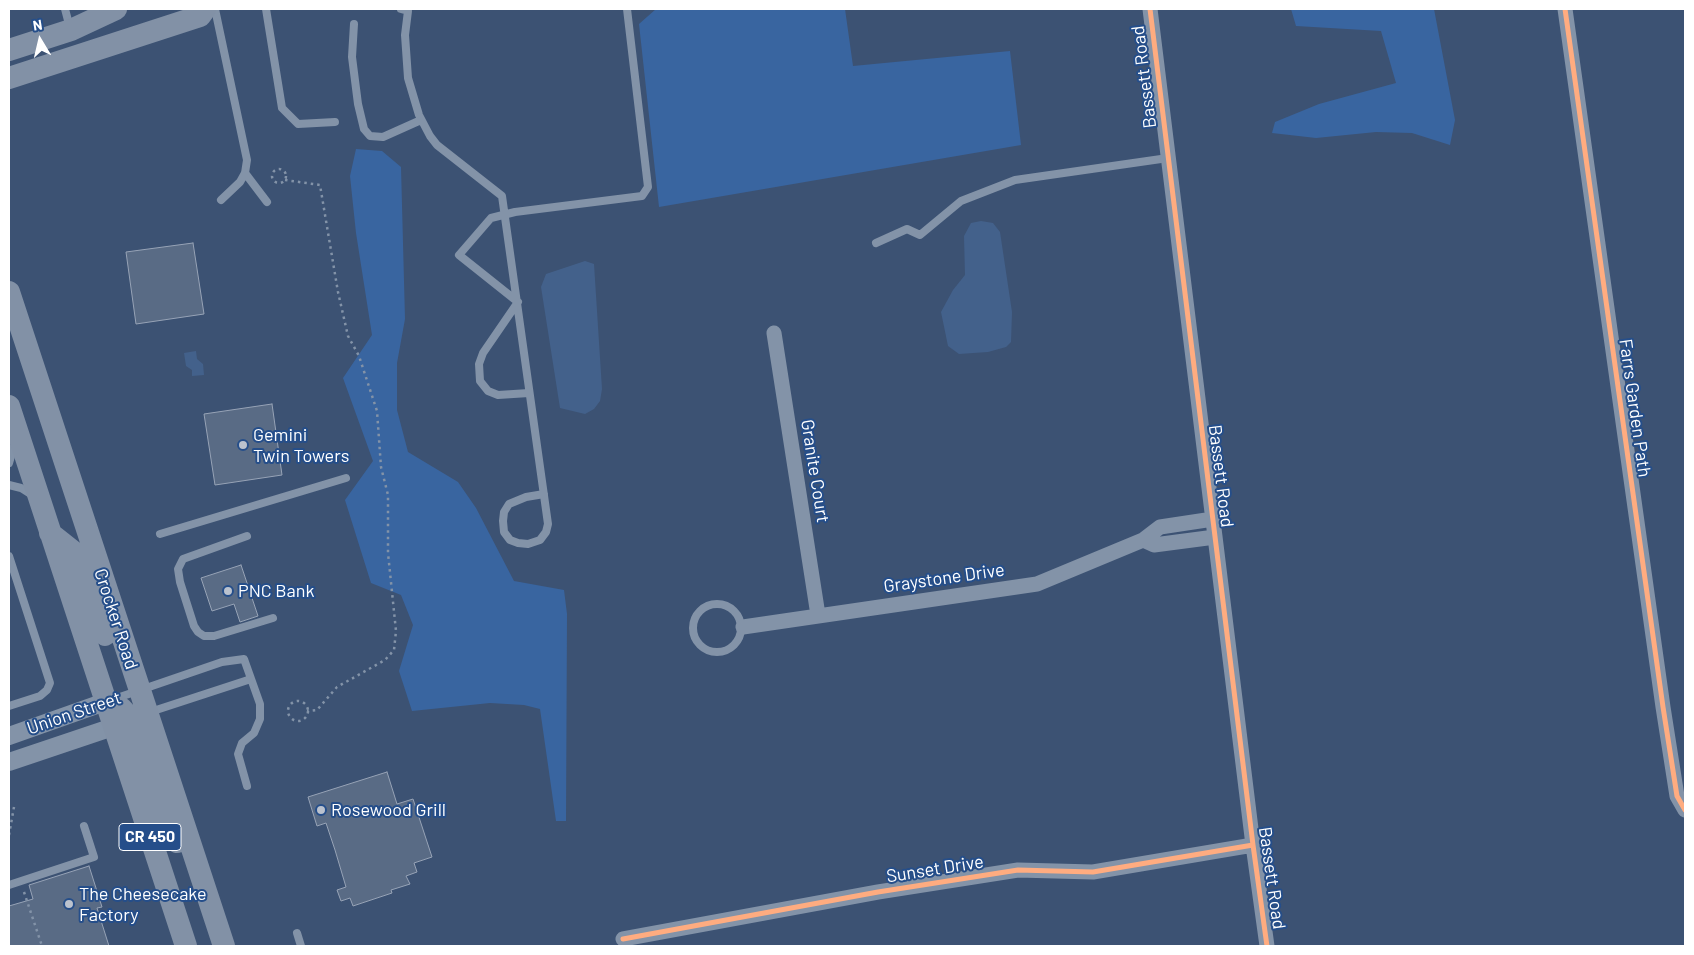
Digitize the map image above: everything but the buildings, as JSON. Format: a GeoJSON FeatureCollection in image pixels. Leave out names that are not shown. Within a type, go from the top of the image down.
{"type":"FeatureCollection","features":[{"type":"Feature","properties":{"kind":"main road"},"geometry":{"type":"LineString","coordinates":[[11,47],[71,30],[116,9]]}},
{"type":"Feature","properties":{"kind":"main road"},"geometry":{"type":"LineString","coordinates":[[13,77],[200,16],[205,9]]}},
{"type":"Feature","properties":{"kind":"main road","name":"Crocker Road"},"geometry":{"type":"LineString","coordinates":[[9,292],[123,696],[131,720],[205,888],[224,946]]}},
{"type":"Feature","properties":{"kind":"main road","name":"Crocker Road"},"geometry":{"type":"LineString","coordinates":[[12,415],[50,533],[123,696]]}},
{"type":"Feature","properties":{"kind":"main road"},"geometry":{"type":"LineString","coordinates":[[123,696],[132,710],[131,720]]}},
{"type":"Feature","properties":{"kind":"main road","name":"Crocker Road"},"geometry":{"type":"LineString","coordinates":[[131,720],[182,941]]}},
{"type":"Feature","properties":{"kind":"street","name":"Bassett Road"},"geometry":{"type":"LineString","coordinates":[[1150,9],[1253,845],[1268,946]]}},
{"type":"Feature","properties":{"kind":"street","name":"Farrs Garden Path"},"geometry":{"type":"LineString","coordinates":[[1565,9],[1663,707],[1677,796],[1685,810]]}},
{"type":"Feature","properties":{"kind":"street","name":"Granite Court"},"geometry":{"type":"LineString","coordinates":[[774,333],[818,615]]}},
{"type":"Feature","properties":{"kind":"street","name":"Graystone Drive"},"geometry":{"type":"LineString","coordinates":[[743,627],[1036,584],[1142,540],[1160,528],[1213,519]]}},
{"type":"Feature","properties":{"kind":"street"},"geometry":{"type":"LineString","coordinates":[[1142,540],[1154,545],[1215,537]]}},
{"type":"Feature","properties":{"kind":"street","name":"Union Street"},"geometry":{"type":"LineString","coordinates":[[9,736],[123,696]]}},
{"type":"Feature","properties":{"kind":"street","name":"Union Street"},"geometry":{"type":"LineString","coordinates":[[9,762],[131,720]]}},
{"type":"Feature","properties":{"kind":"street","name":"Sunset Drive"},"geometry":{"type":"LineString","coordinates":[[623,939],[878,892],[1018,870],[1094,872],[1253,845]]}},
{"type":"Feature","properties":{"kind":"lane"},"geometry":{"type":"LineString","coordinates":[[64,9],[71,30]]}},
{"type":"Feature","properties":{"kind":"lane"},"geometry":{"type":"LineString","coordinates":[[215,9],[247,160],[245,173],[233,190],[221,200]]}},
{"type":"Feature","properties":{"kind":"lane"},"geometry":{"type":"LineString","coordinates":[[266,9],[282,108],[298,124],[335,122]]}},
{"type":"Feature","properties":{"kind":"lane"},"geometry":{"type":"LineString","coordinates":[[518,302],[459,255],[491,218],[505,214],[642,196],[648,187],[627,9]]}},
{"type":"Feature","properties":{"kind":"lane"},"geometry":{"type":"LineString","coordinates":[[406,10],[405,35],[408,78],[421,120],[437,145],[502,196],[518,302],[529,393],[544,494],[548,524],[546,532],[540,540],[528,544],[518,544],[510,540],[504,532],[502,521],[504,512],[509,504],[526,497],[544,494]]}},
{"type":"Feature","properties":{"kind":"lane"},"geometry":{"type":"LineString","coordinates":[[354,24],[352,57],[358,104],[364,129],[370,136],[382,137],[421,120]]}},
{"type":"Feature","properties":{"kind":"lane"},"geometry":{"type":"LineString","coordinates":[[876,243],[907,229],[920,235],[961,201],[1015,180],[1168,158]]}},
{"type":"Feature","properties":{"kind":"lane"},"geometry":{"type":"LineString","coordinates":[[245,173],[267,202]]}},
{"type":"Feature","properties":{"kind":"lane"},"geometry":{"type":"LineString","coordinates":[[518,302],[483,353],[478,373],[480,381],[488,391],[498,395],[529,393]]}},
{"type":"Feature","properties":{"kind":"lane"},"geometry":{"type":"LineString","coordinates":[[9,463],[13,453],[12,415]]}},
{"type":"Feature","properties":{"kind":"lane"},"geometry":{"type":"LineString","coordinates":[[160,534],[346,478]]}},
{"type":"Feature","properties":{"kind":"lane"},"geometry":{"type":"LineString","coordinates":[[9,485],[25,491],[40,502]]}},
{"type":"Feature","properties":{"kind":"lane"},"geometry":{"type":"LineString","coordinates":[[247,536],[184,559],[178,569],[180,582],[198,632],[204,636],[214,636],[273,618]]}},
{"type":"Feature","properties":{"kind":"lane"},"geometry":{"type":"LineString","coordinates":[[9,556],[50,683],[47,690],[40,696],[9,706]]}},
{"type":"Feature","properties":{"kind":"lane"},"geometry":{"type":"LineString","coordinates":[[719,604],[727,606],[738,615],[743,627],[741,638],[730,648],[715,653],[704,650],[696,642],[692,630],[695,616],[705,606],[719,604]]}},
{"type":"Feature","properties":{"kind":"lane"},"geometry":{"type":"LineString","coordinates":[[123,696],[222,662],[244,659],[260,704],[260,719],[254,733],[242,743],[238,754],[247,786]]}},
{"type":"Feature","properties":{"kind":"lane"},"geometry":{"type":"LineString","coordinates":[[131,720],[250,679]]}},
{"type":"Feature","properties":{"kind":"lane"},"geometry":{"type":"LineString","coordinates":[[9,885],[94,857],[84,826]]}},
{"type":"Feature","properties":{"kind":"lane"},"geometry":{"type":"LineString","coordinates":[[297,933],[301,946]]}},
{"type":"Feature","properties":{"kind":"path"},"geometry":{"type":"LineString","coordinates":[[284,180],[286,174],[283,170],[276,169],[272,172],[274,181],[278,183],[284,180],[320,185],[338,292],[348,336],[359,356],[378,411],[381,467],[388,495],[388,553],[396,630],[394,650],[385,660],[337,688],[316,710],[307,711]]}},
{"type":"Feature","properties":{"kind":"path"},"geometry":{"type":"LineString","coordinates":[[297,701],[303,703],[307,711],[305,717],[296,720],[291,718],[288,709],[291,703],[297,701]]}},
{"type":"Feature","properties":{"kind":"path"},"geometry":{"type":"LineString","coordinates":[[9,835],[14,807]]}},
{"type":"Feature","properties":{"kind":"path"},"geometry":{"type":"LineString","coordinates":[[24,890],[42,946]]}},
{"type":"Feature","properties":{"kind":"shaded area"},"geometry":{"type":"Polygon","coordinates":[[[656,9],[845,9],[853,66],[1010,51],[1021,145],[659,207],[639,24],[656,9]]]}},
{"type":"Feature","properties":{"kind":"shaded area"},"geometry":{"type":"Polygon","coordinates":[[[1291,9],[1434,9],[1455,120],[1450,145],[1412,133],[1376,132],[1316,138],[1272,133],[1275,122],[1319,104],[1396,83],[1381,31],[1296,26],[1291,9]]]}},
{"type":"Feature","properties":{"kind":"shaded area"},"geometry":{"type":"Polygon","coordinates":[[[356,149],[382,151],[401,167],[405,319],[397,363],[397,410],[408,452],[458,482],[476,508],[514,581],[564,590],[567,614],[566,821],[556,821],[540,709],[524,705],[490,703],[412,711],[399,671],[413,625],[401,595],[371,583],[345,500],[373,461],[343,378],[372,335],[356,233],[350,176],[356,149]]]}},
{"type":"Feature","properties":{"kind":"shaded area"},"geometry":{"type":"Polygon","coordinates":[[[981,221],[993,223],[1000,232],[1012,312],[1011,342],[1006,347],[988,352],[959,354],[948,346],[941,312],[953,290],[965,275],[964,236],[971,223],[981,221]]]}},
{"type":"Feature","properties":{"kind":"shaded area"},"geometry":{"type":"Polygon","coordinates":[[[585,261],[594,264],[602,389],[600,401],[594,409],[585,414],[560,408],[541,287],[546,274],[585,261]]]}},
{"type":"Feature","properties":{"kind":"shaded area"},"geometry":{"type":"Polygon","coordinates":[[[196,351],[197,359],[203,364],[204,375],[192,376],[192,370],[186,366],[184,353],[196,351]]]}},
{"type":"Feature","properties":{"kind":"cycle path"},"geometry":{"type":"LineString","coordinates":[[1150,9],[1267,946]]}},
{"type":"Feature","properties":{"kind":"cycle path"},"geometry":{"type":"LineString","coordinates":[[1565,9],[1663,707],[1677,796],[1685,810]]}},
{"type":"Feature","properties":{"kind":"cycle path"},"geometry":{"type":"LineString","coordinates":[[623,939],[878,892],[1018,870],[1093,872],[1253,845]]}},
{"type":"Feature","properties":{"kind":"place","name":"Gemini Twin Towers"},"geometry":{"type":"Point","coordinates":[243,445]}},
{"type":"Feature","properties":{"kind":"place","name":"PNC Bank"},"geometry":{"type":"Point","coordinates":[228,591]}},
{"type":"Feature","properties":{"kind":"place","name":"Rosewood Grill"},"geometry":{"type":"Point","coordinates":[321,810]}},
{"type":"Feature","properties":{"kind":"place","name":"The Cheesecake Factory"},"geometry":{"type":"Point","coordinates":[69,904]}}]}
